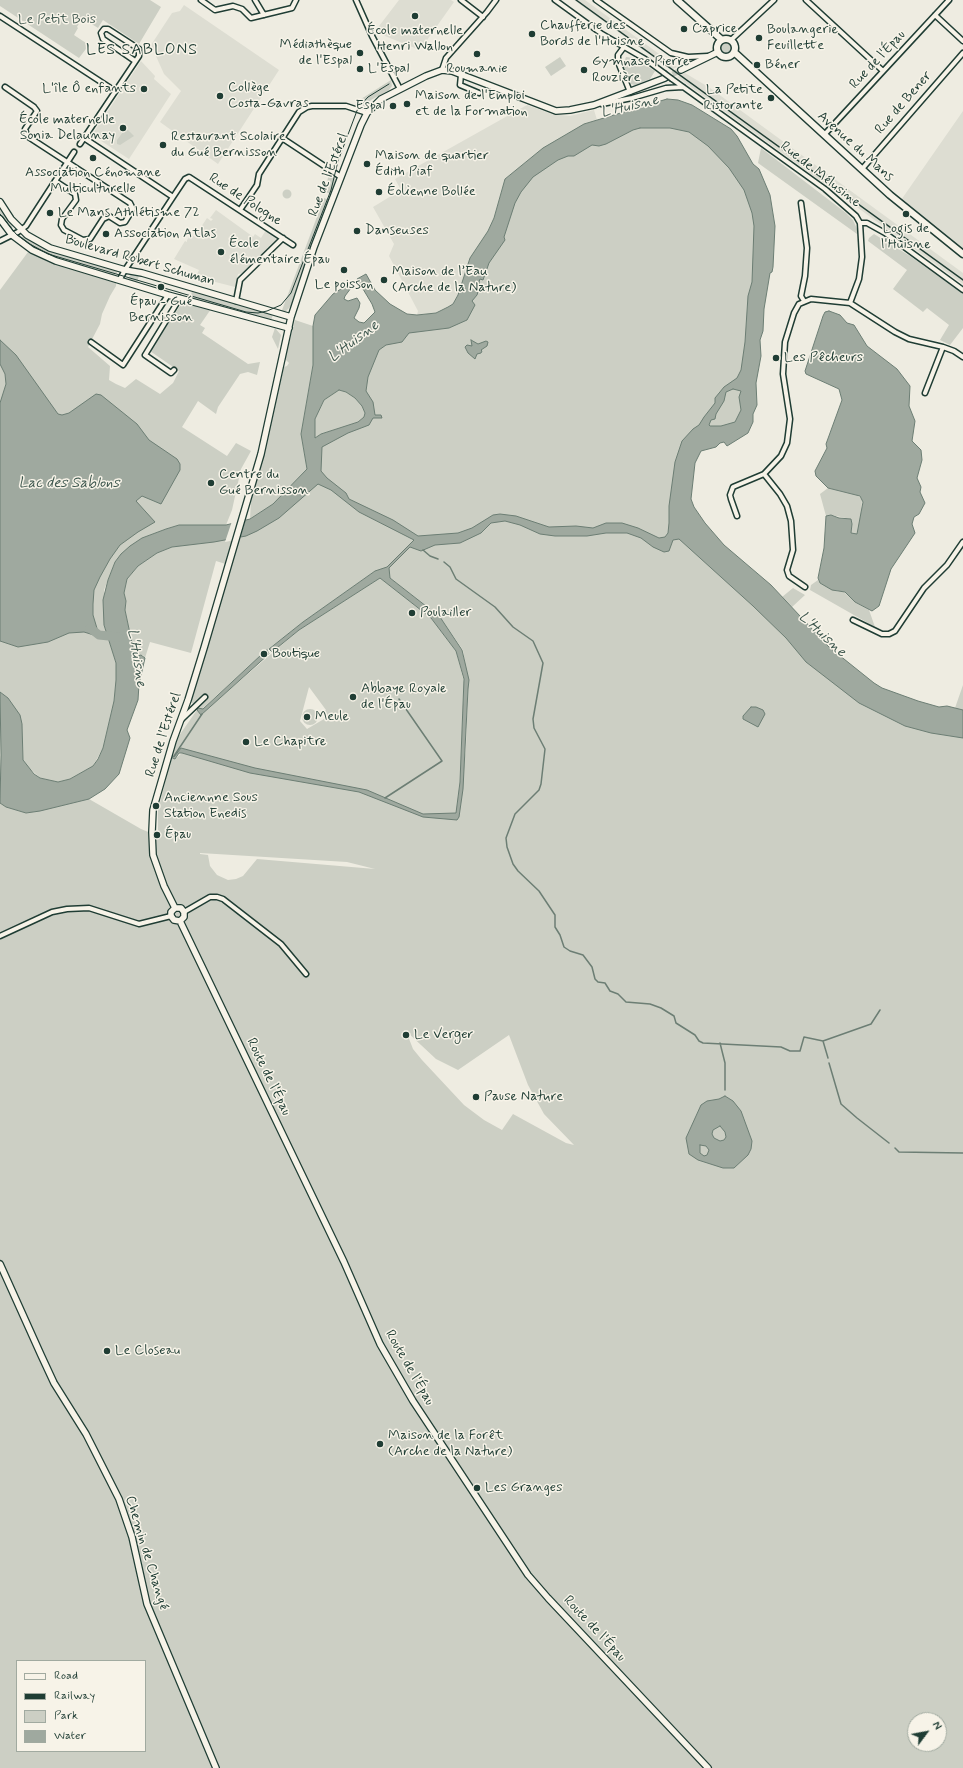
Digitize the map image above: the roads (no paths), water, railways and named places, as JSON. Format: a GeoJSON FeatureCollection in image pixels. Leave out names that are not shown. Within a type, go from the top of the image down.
{"type":"FeatureCollection","features":[{"type":"Feature","properties":{"kind":"main road"},"geometry":{"type":"LineString","coordinates":[[677,0],[722,40],[731,40],[736,47],[730,56],[725,57],[718,52],[717,45],[722,40]]}},
{"type":"Feature","properties":{"kind":"main road","name":"Avenue du Mans"},"geometry":{"type":"LineString","coordinates":[[734,52],[899,203],[963,254]]}},
{"type":"Feature","properties":{"kind":"street"},"geometry":{"type":"LineString","coordinates":[[203,0],[215,10],[233,6],[242,9],[251,18],[292,8],[296,0]]}},
{"type":"Feature","properties":{"kind":"street"},"geometry":{"type":"LineString","coordinates":[[255,0],[264,15]]}},
{"type":"Feature","properties":{"kind":"street"},"geometry":{"type":"LineString","coordinates":[[356,0],[372,36],[400,89]]}},
{"type":"Feature","properties":{"kind":"street"},"geometry":{"type":"LineString","coordinates":[[461,0],[483,16]]}},
{"type":"Feature","properties":{"kind":"street"},"geometry":{"type":"LineString","coordinates":[[496,0],[446,58],[442,70],[461,75],[556,111],[570,110],[632,98],[666,88],[683,87]]}},
{"type":"Feature","properties":{"kind":"street","name":"Rue de Mélusine"},"geometry":{"type":"LineString","coordinates":[[555,0],[602,34],[645,59],[664,77],[672,79],[825,189],[856,216],[860,223],[867,223],[885,232],[963,290]]}},
{"type":"Feature","properties":{"kind":"street"},"geometry":{"type":"LineString","coordinates":[[596,0],[666,51],[676,55],[688,57],[709,56]]}},
{"type":"Feature","properties":{"kind":"street"},"geometry":{"type":"LineString","coordinates":[[731,40],[774,0]]}},
{"type":"Feature","properties":{"kind":"street"},"geometry":{"type":"LineString","coordinates":[[806,0],[883,71]]}},
{"type":"Feature","properties":{"kind":"street","name":"Rue de l'Épau"},"geometry":{"type":"LineString","coordinates":[[824,135],[949,0]]}},
{"type":"Feature","properties":{"kind":"street"},"geometry":{"type":"LineString","coordinates":[[934,15],[963,42]]}},
{"type":"Feature","properties":{"kind":"street"},"geometry":{"type":"LineString","coordinates":[[0,16],[115,90]]}},
{"type":"Feature","properties":{"kind":"street"},"geometry":{"type":"LineString","coordinates":[[80,144],[139,56],[139,49],[108,29],[104,29],[101,33],[103,39],[135,61]]}},
{"type":"Feature","properties":{"kind":"street"},"geometry":{"type":"LineString","coordinates":[[624,47],[618,55],[618,62],[630,92]]}},
{"type":"Feature","properties":{"kind":"street"},"geometry":{"type":"LineString","coordinates":[[681,70],[718,52]]}},
{"type":"Feature","properties":{"kind":"street","name":"Rue de Bener"},"geometry":{"type":"LineString","coordinates":[[862,169],[963,52]]}},
{"type":"Feature","properties":{"kind":"street","name":"Rue de l'Estérel"},"geometry":{"type":"LineString","coordinates":[[175,908],[164,886],[155,861],[152,832],[153,810],[173,741],[188,700],[249,497],[261,454],[280,361],[291,317],[314,247],[367,113],[381,99],[430,74],[442,70]]}},
{"type":"Feature","properties":{"kind":"street"},"geometry":{"type":"LineString","coordinates":[[461,75],[460,85],[479,93]]}},
{"type":"Feature","properties":{"kind":"street"},"geometry":{"type":"LineString","coordinates":[[594,105],[630,92],[664,77]]}},
{"type":"Feature","properties":{"kind":"street"},"geometry":{"type":"LineString","coordinates":[[5,87],[34,107],[37,111],[25,129],[27,136],[130,203],[133,209],[125,222],[120,223],[109,216],[103,219],[90,239],[83,240],[64,230],[61,225],[62,219],[76,200],[75,194],[56,181]]}},
{"type":"Feature","properties":{"kind":"street"},"geometry":{"type":"LineString","coordinates":[[240,210],[257,185],[259,174],[299,112],[312,106],[350,107],[367,113]]}},
{"type":"Feature","properties":{"kind":"street"},"geometry":{"type":"LineString","coordinates":[[84,138],[173,197]]}},
{"type":"Feature","properties":{"kind":"street"},"geometry":{"type":"LineString","coordinates":[[282,138],[341,177]]}},
{"type":"Feature","properties":{"kind":"street"},"geometry":{"type":"LineString","coordinates":[[0,241],[22,230],[74,152]]}},
{"type":"Feature","properties":{"kind":"street","name":"Rue de Pologne"},"geometry":{"type":"LineString","coordinates":[[120,279],[124,270],[185,179],[190,177],[293,245]]}},
{"type":"Feature","properties":{"kind":"street","name":"Boulevard Robert Schuman"},"geometry":{"type":"LineString","coordinates":[[0,202],[11,219],[22,230],[38,242],[50,248],[124,270],[142,273],[291,317]]}},
{"type":"Feature","properties":{"kind":"street"},"geometry":{"type":"LineString","coordinates":[[801,203],[808,248],[801,296],[804,301]]}},
{"type":"Feature","properties":{"kind":"street","name":"Boulevard Robert Schuman"},"geometry":{"type":"LineString","coordinates":[[0,219],[12,235],[32,250],[56,261],[120,279],[168,295],[289,328]]}},
{"type":"Feature","properties":{"kind":"street"},"geometry":{"type":"LineString","coordinates":[[850,303],[859,279],[862,257],[860,223]]}},
{"type":"Feature","properties":{"kind":"street"},"geometry":{"type":"LineString","coordinates":[[236,301],[240,280],[283,238]]}},
{"type":"Feature","properties":{"kind":"street"},"geometry":{"type":"LineString","coordinates":[[91,342],[123,364],[168,295]]}},
{"type":"Feature","properties":{"kind":"street"},"geometry":{"type":"LineString","coordinates":[[174,370],[171,373],[144,355],[180,298]]}},
{"type":"Feature","properties":{"kind":"street"},"geometry":{"type":"LineString","coordinates":[[737,516],[730,495],[733,487],[764,474],[781,456],[787,443],[790,419],[783,374],[785,342],[794,313],[799,304],[804,301],[811,300],[850,303],[895,332],[909,339],[943,347],[954,351],[963,357]]}},
{"type":"Feature","properties":{"kind":"street"},"geometry":{"type":"LineString","coordinates":[[925,393],[943,347]]}},
{"type":"Feature","properties":{"kind":"street"},"geometry":{"type":"LineString","coordinates":[[764,474],[780,494],[787,506],[791,521],[792,550],[786,570],[789,576],[805,587]]}},
{"type":"Feature","properties":{"kind":"street"},"geometry":{"type":"LineString","coordinates":[[853,620],[882,634],[889,634],[895,631],[924,588],[947,565],[963,542]]}},
{"type":"Feature","properties":{"kind":"street"},"geometry":{"type":"LineString","coordinates":[[181,720],[205,697]]}},
{"type":"Feature","properties":{"kind":"street"},"geometry":{"type":"LineString","coordinates":[[184,912],[210,897],[223,899],[281,944],[306,974]]}},
{"type":"Feature","properties":{"kind":"street"},"geometry":{"type":"LineString","coordinates":[[0,936],[52,912],[68,909],[90,908],[139,924],[171,916]]}},
{"type":"Feature","properties":{"kind":"street"},"geometry":{"type":"LineString","coordinates":[[175,908],[181,908],[184,912],[184,918],[180,921],[174,920],[171,916],[171,912],[175,908]]}},
{"type":"Feature","properties":{"kind":"street","name":"Route de l'Épau"},"geometry":{"type":"LineString","coordinates":[[180,921],[344,1262],[380,1344],[413,1401],[528,1575],[708,1768]]}},
{"type":"Feature","properties":{"kind":"street","name":"Chemin de Changé"},"geometry":{"type":"LineString","coordinates":[[0,1264],[40,1356],[54,1383],[86,1434],[119,1499],[132,1537],[147,1604],[216,1768]]}},
{"type":"Feature","properties":{"kind":"water","name":"L'Huisne"},"geometry":{"type":"Polygon","coordinates":[[[667,99],[678,100],[692,105],[731,129],[737,136],[753,164],[759,169],[770,195],[775,226],[773,267],[772,272],[770,273],[764,309],[763,331],[760,340],[761,356],[756,383],[757,405],[753,414],[753,422],[748,433],[727,446],[724,442],[720,443],[716,447],[701,451],[695,463],[691,499],[694,507],[705,523],[724,545],[771,585],[829,647],[874,683],[882,688],[918,701],[939,707],[947,706],[963,710],[963,738],[931,733],[905,726],[859,703],[806,662],[786,638],[753,606],[679,539],[673,540],[669,551],[664,552],[653,547],[641,538],[627,533],[606,533],[587,536],[555,536],[540,534],[520,525],[505,521],[491,523],[481,533],[460,543],[435,545],[421,551],[410,547],[389,568],[390,578],[440,617],[462,650],[469,680],[463,789],[459,817],[457,820],[423,817],[359,792],[250,773],[182,753],[179,753],[175,759],[170,757],[171,755],[174,757],[181,748],[255,768],[367,790],[423,814],[456,813],[460,782],[464,679],[456,651],[431,618],[380,578],[299,630],[272,652],[269,649],[303,622],[375,571],[387,567],[414,540],[359,512],[331,490],[318,484],[279,518],[257,531],[246,536],[214,542],[172,547],[157,553],[138,566],[127,579],[124,593],[126,601],[125,610],[135,657],[141,655],[145,658],[139,684],[138,700],[127,730],[130,738],[119,774],[105,789],[89,799],[40,811],[26,813],[6,807],[0,803],[0,692],[8,698],[20,715],[22,724],[23,760],[34,774],[40,778],[58,782],[70,779],[93,766],[98,759],[103,748],[114,701],[116,680],[116,663],[104,625],[103,600],[108,580],[115,562],[121,554],[142,538],[179,525],[226,525],[250,519],[273,504],[307,469],[301,434],[313,365],[313,326],[315,315],[333,294],[349,284],[351,288],[344,299],[348,301],[357,298],[360,303],[354,318],[359,322],[364,323],[375,312],[357,279],[366,274],[375,290],[390,304],[407,314],[417,315],[436,313],[453,304],[458,295],[470,258],[488,231],[494,218],[505,179],[543,148],[584,124],[667,99]],[[640,128],[606,144],[599,146],[592,145],[574,156],[568,156],[558,160],[533,177],[521,192],[515,203],[504,237],[505,240],[489,263],[483,280],[480,279],[480,286],[477,295],[472,301],[475,305],[467,320],[449,328],[409,333],[402,342],[386,345],[379,350],[368,377],[366,391],[373,402],[375,415],[381,415],[382,418],[373,418],[369,425],[348,433],[322,447],[321,471],[327,478],[346,493],[349,499],[393,520],[418,536],[458,533],[472,528],[493,515],[500,514],[516,516],[549,527],[576,526],[593,528],[606,523],[622,523],[638,528],[659,538],[665,537],[668,533],[669,506],[675,462],[682,441],[699,425],[715,403],[715,398],[724,387],[737,378],[741,370],[745,342],[748,296],[752,282],[754,226],[752,213],[744,190],[729,168],[708,146],[689,132],[670,128],[640,128]],[[733,389],[726,392],[724,401],[716,414],[715,419],[711,420],[710,426],[721,426],[735,422],[741,410],[739,397],[741,391],[733,389]],[[339,390],[324,400],[315,419],[315,438],[321,434],[358,422],[364,417],[365,413],[362,406],[355,398],[346,392],[339,390]]]}},
{"type":"Feature","properties":{"kind":"water"},"geometry":{"type":"Polygon","coordinates":[[[829,311],[840,315],[847,323],[854,325],[867,346],[897,369],[910,386],[909,406],[915,421],[912,441],[921,450],[922,460],[917,478],[921,487],[920,492],[925,503],[919,514],[914,517],[912,524],[915,533],[891,569],[879,606],[872,611],[855,602],[845,592],[832,590],[820,583],[818,578],[824,548],[826,516],[831,515],[839,518],[851,519],[851,533],[857,534],[863,502],[860,496],[828,488],[816,476],[815,471],[827,448],[826,444],[842,400],[839,389],[806,374],[805,371],[823,316],[825,312],[829,311]]]}},
{"type":"Feature","properties":{"kind":"water","name":"Lac des Sablons"},"geometry":{"type":"Polygon","coordinates":[[[0,340],[16,355],[58,414],[62,415],[69,413],[96,394],[101,395],[137,424],[149,440],[177,459],[180,464],[180,470],[161,504],[142,496],[136,501],[155,522],[120,545],[100,577],[94,590],[93,604],[93,615],[99,635],[97,636],[84,632],[69,633],[48,642],[18,647],[0,641],[0,403],[6,384],[5,374],[0,364],[0,340]]]}},
{"type":"Feature","properties":{"kind":"water"},"geometry":{"type":"Polygon","coordinates":[[[471,340],[478,344],[486,341],[488,342],[487,346],[481,350],[481,353],[477,354],[475,359],[468,353],[465,347],[467,345],[472,346],[471,340]]]}},
{"type":"Feature","properties":{"kind":"water"},"geometry":{"type":"Polygon","coordinates":[[[267,650],[269,654],[201,715],[197,710],[198,708],[203,709],[261,655],[264,657],[267,654],[265,652],[267,650]]]}},
{"type":"Feature","properties":{"kind":"water"},"geometry":{"type":"Polygon","coordinates":[[[751,707],[756,707],[763,710],[765,714],[758,727],[743,719],[743,716],[751,707]]]}},
{"type":"Feature","properties":{"kind":"water"},"geometry":{"type":"Polygon","coordinates":[[[725,1096],[733,1101],[741,1111],[752,1141],[751,1149],[748,1155],[734,1168],[723,1168],[698,1160],[689,1154],[686,1138],[701,1105],[707,1101],[719,1099],[725,1096]],[[720,1126],[713,1130],[712,1134],[714,1138],[720,1141],[724,1140],[726,1137],[725,1132],[720,1126]],[[700,1145],[700,1153],[704,1156],[707,1155],[709,1150],[706,1146],[700,1145]]]}},
{"type":"Feature","properties":{"kind":"waterway"},"geometry":{"type":"LineString","coordinates":[[423,550],[430,556],[438,559]]}},
{"type":"Feature","properties":{"kind":"waterway"},"geometry":{"type":"LineString","coordinates":[[444,562],[450,567],[456,579],[495,607],[513,627],[533,641],[543,663],[533,719],[534,728],[545,749],[541,784],[539,790],[515,814],[506,838],[507,847],[513,864],[518,871],[539,891],[555,915],[555,927],[560,935],[564,947],[570,951],[583,955],[592,967],[595,979],[598,982],[605,983],[610,991],[618,994],[626,1002],[650,1004],[661,1008],[674,1016],[676,1023],[695,1035],[699,1041],[703,1043],[781,1047],[790,1051],[800,1051],[804,1037],[823,1041],[828,1058]]}},
{"type":"Feature","properties":{"kind":"waterway","name":"L'Huisne"},"geometry":{"type":"LineString","coordinates":[[90,628],[99,635],[118,637]]}},
{"type":"Feature","properties":{"kind":"waterway"},"geometry":{"type":"LineString","coordinates":[[385,798],[442,761],[399,699]]}},
{"type":"Feature","properties":{"kind":"waterway"},"geometry":{"type":"LineString","coordinates":[[174,756],[202,714]]}},
{"type":"Feature","properties":{"kind":"waterway"},"geometry":{"type":"LineString","coordinates":[[823,1041],[871,1024],[880,1010]]}},
{"type":"Feature","properties":{"kind":"waterway"},"geometry":{"type":"LineString","coordinates":[[720,1043],[725,1063],[725,1090]]}},
{"type":"Feature","properties":{"kind":"waterway"},"geometry":{"type":"LineString","coordinates":[[829,1063],[841,1104],[889,1143]]}},
{"type":"Feature","properties":{"kind":"waterway"},"geometry":{"type":"LineString","coordinates":[[895,1148],[899,1152],[963,1153]]}},
{"type":"Feature","properties":{"kind":"tunnel"},"geometry":{"type":"LineString","coordinates":[[665,78],[681,70]]}},
{"type":"Feature","properties":{"kind":"tunnel"},"geometry":{"type":"LineString","coordinates":[[74,152],[80,144]]}},
{"type":"Feature","properties":{"kind":"tram line"},"geometry":{"type":"LineString","coordinates":[[0,214],[16,234],[28,243],[48,254],[246,312],[258,313],[267,311],[281,305],[291,293],[331,190],[338,161],[358,108],[368,97],[389,84]]}},
{"type":"Feature","properties":{"kind":"railway"},"geometry":{"type":"LineString","coordinates":[[576,0],[963,280]]}},
{"type":"Feature","properties":{"kind":"place","name":"École maternelle Henri Wallon"},"geometry":{"type":"Point","coordinates":[415,16]}},
{"type":"Feature","properties":{"kind":"place","name":"Caprice"},"geometry":{"type":"Point","coordinates":[684,29]}},
{"type":"Feature","properties":{"kind":"place","name":"Chaufferie des Bords de l'Huisne"},"geometry":{"type":"Point","coordinates":[532,34]}},
{"type":"Feature","properties":{"kind":"place","name":"Boulangerie Feuillette"},"geometry":{"type":"Point","coordinates":[759,38]}},
{"type":"Feature","properties":{"kind":"place","name":"Médiathèque de l'Espal"},"geometry":{"type":"Point","coordinates":[360,53]}},
{"type":"Feature","properties":{"kind":"place","name":"Roumanie"},"geometry":{"type":"Point","coordinates":[477,54]}},
{"type":"Feature","properties":{"kind":"place","name":"Béner"},"geometry":{"type":"Point","coordinates":[757,65]}},
{"type":"Feature","properties":{"kind":"place","name":"L'Espal"},"geometry":{"type":"Point","coordinates":[360,69]}},
{"type":"Feature","properties":{"kind":"place","name":"Gymnase Pierre Rouzière"},"geometry":{"type":"Point","coordinates":[584,70]}},
{"type":"Feature","properties":{"kind":"place","name":"L'île Ô enfants"},"geometry":{"type":"Point","coordinates":[144,89]}},
{"type":"Feature","properties":{"kind":"place","name":"Collège Costa-Gavras"},"geometry":{"type":"Point","coordinates":[220,96]}},
{"type":"Feature","properties":{"kind":"place","name":"La Petite Ristorante"},"geometry":{"type":"Point","coordinates":[771,98]}},
{"type":"Feature","properties":{"kind":"place","name":"Maison de l'Emploi et de la Formation"},"geometry":{"type":"Point","coordinates":[407,104]}},
{"type":"Feature","properties":{"kind":"place","name":"Espal"},"geometry":{"type":"Point","coordinates":[393,106]}},
{"type":"Feature","properties":{"kind":"place","name":"École maternelle Sonia Delaunay"},"geometry":{"type":"Point","coordinates":[123,128]}},
{"type":"Feature","properties":{"kind":"place","name":"Restaurant Scolaire du Gué Bernisson"},"geometry":{"type":"Point","coordinates":[163,145]}},
{"type":"Feature","properties":{"kind":"place","name":"Association Cénomane Multiculturelle"},"geometry":{"type":"Point","coordinates":[93,158]}},
{"type":"Feature","properties":{"kind":"place","name":"Maison de quartier Édith Piaf"},"geometry":{"type":"Point","coordinates":[367,164]}},
{"type":"Feature","properties":{"kind":"place","name":"Éolienne Bollée"},"geometry":{"type":"Point","coordinates":[379,192]}},
{"type":"Feature","properties":{"kind":"place","name":"Le Mans Athlétisme 72"},"geometry":{"type":"Point","coordinates":[50,213]}},
{"type":"Feature","properties":{"kind":"place","name":"Logis de l'Huisne"},"geometry":{"type":"Point","coordinates":[906,214]}},
{"type":"Feature","properties":{"kind":"place","name":"Danseuses"},"geometry":{"type":"Point","coordinates":[357,231]}},
{"type":"Feature","properties":{"kind":"place","name":"Association Atlas"},"geometry":{"type":"Point","coordinates":[106,234]}},
{"type":"Feature","properties":{"kind":"place","name":"École élémentaire Épau"},"geometry":{"type":"Point","coordinates":[221,252]}},
{"type":"Feature","properties":{"kind":"place","name":"Le poisson"},"geometry":{"type":"Point","coordinates":[344,270]}},
{"type":"Feature","properties":{"kind":"place","name":"Maison de l’Eau (Arche de la Nature)"},"geometry":{"type":"Point","coordinates":[384,280]}},
{"type":"Feature","properties":{"kind":"place","name":"Épau - Gué Bernisson"},"geometry":{"type":"Point","coordinates":[161,287]}},
{"type":"Feature","properties":{"kind":"place","name":"Les Pêcheurs"},"geometry":{"type":"Point","coordinates":[776,358]}},
{"type":"Feature","properties":{"kind":"place","name":"Centre du Gué Bernisson"},"geometry":{"type":"Point","coordinates":[211,483]}},
{"type":"Feature","properties":{"kind":"place","name":"Poulailler"},"geometry":{"type":"Point","coordinates":[412,613]}},
{"type":"Feature","properties":{"kind":"place","name":"Boutique"},"geometry":{"type":"Point","coordinates":[264,654]}},
{"type":"Feature","properties":{"kind":"place","name":"Abbaye Royale de l'Épau"},"geometry":{"type":"Point","coordinates":[353,697]}},
{"type":"Feature","properties":{"kind":"place","name":"Meule"},"geometry":{"type":"Point","coordinates":[307,717]}},
{"type":"Feature","properties":{"kind":"place","name":"Le Chapitre"},"geometry":{"type":"Point","coordinates":[246,742]}},
{"type":"Feature","properties":{"kind":"place","name":"Anciennne Sous Station Enedis"},"geometry":{"type":"Point","coordinates":[156,806]}},
{"type":"Feature","properties":{"kind":"place","name":"Épau"},"geometry":{"type":"Point","coordinates":[157,835]}},
{"type":"Feature","properties":{"kind":"place","name":"Le Verger"},"geometry":{"type":"Point","coordinates":[406,1035]}},
{"type":"Feature","properties":{"kind":"place","name":"Pause Nature"},"geometry":{"type":"Point","coordinates":[476,1097]}},
{"type":"Feature","properties":{"kind":"place","name":"Le Closeau"},"geometry":{"type":"Point","coordinates":[107,1351]}},
{"type":"Feature","properties":{"kind":"place","name":"Maison de la Forêt (Arche de la Nature)"},"geometry":{"type":"Point","coordinates":[380,1444]}},
{"type":"Feature","properties":{"kind":"place","name":"Les Granges"},"geometry":{"type":"Point","coordinates":[477,1488]}},
{"type":"Feature","properties":{"kind":"district","name":"LES SABLONS"},"geometry":{"type":"Point","coordinates":[142,51]}},
{"type":"Feature","properties":{"kind":"park label","name":"Le Petit Bois"},"geometry":{"type":"Point","coordinates":[57,20]}}]}
